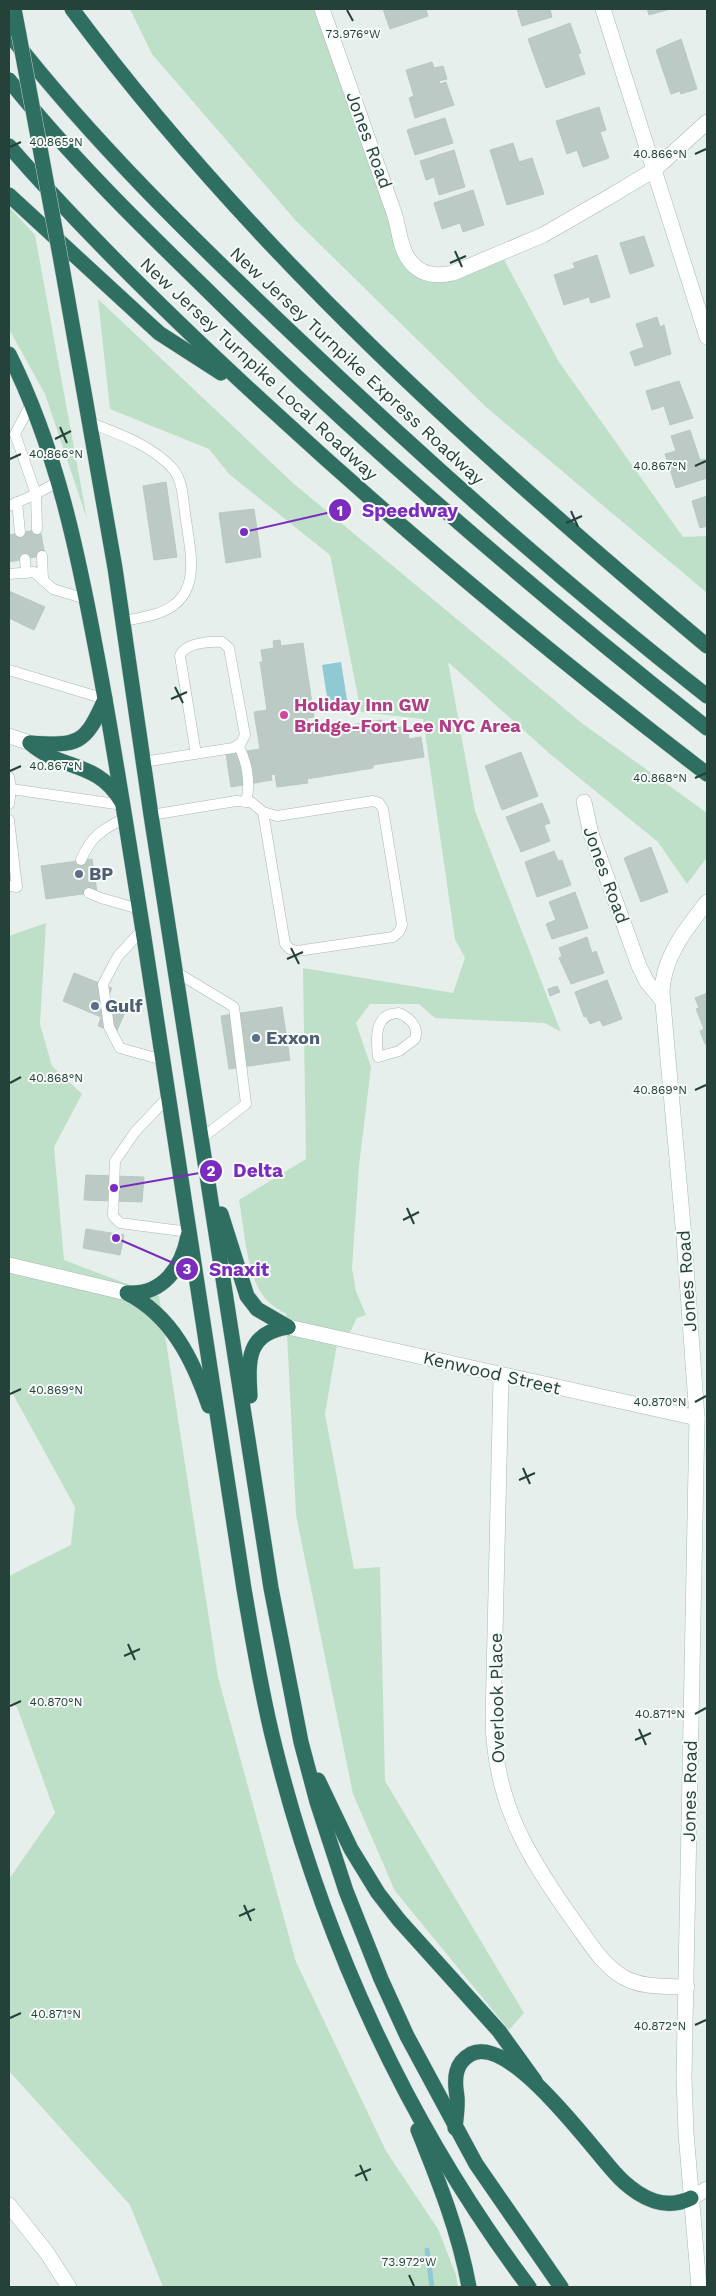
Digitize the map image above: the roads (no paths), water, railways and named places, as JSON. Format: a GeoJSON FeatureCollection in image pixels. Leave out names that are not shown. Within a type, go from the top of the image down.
{"type":"FeatureCollection","features":[{"type":"Feature","properties":{"kind":"highway"},"geometry":{"type":"LineString","coordinates":[[14,9],[14,34]]}},
{"type":"Feature","properties":{"kind":"highway"},"geometry":{"type":"LineString","coordinates":[[72,9],[200,165],[337,313],[484,453],[707,646]]}},
{"type":"Feature","properties":{"kind":"highway"},"geometry":{"type":"LineString","coordinates":[[9,13],[61,261],[91,423],[252,1465],[282,1650],[301,1742],[326,1833],[357,1921],[407,2036],[456,2129],[498,2198],[561,2287]]}},
{"type":"Feature","properties":{"kind":"highway","name":"New Jersey Turnpike Express Roadway"},"geometry":{"type":"LineString","coordinates":[[14,34],[63,98],[159,203],[349,388],[527,548],[707,696]]}},
{"type":"Feature","properties":{"kind":"highway"},"geometry":{"type":"LineString","coordinates":[[9,80],[68,150],[121,205],[233,316],[341,418],[529,583],[707,728]]}},
{"type":"Feature","properties":{"kind":"highway","name":"New Jersey Turnpike Local Roadway"},"geometry":{"type":"LineString","coordinates":[[9,146],[109,255],[254,394],[365,494],[487,598],[707,774]]}},
{"type":"Feature","properties":{"kind":"highway"},"geometry":{"type":"LineString","coordinates":[[9,195],[159,333],[254,394]]}},
{"type":"Feature","properties":{"kind":"highway"},"geometry":{"type":"LineString","coordinates":[[9,354],[32,402],[59,480],[86,599],[105,699],[260,1681],[288,1795],[329,1922],[392,2066],[452,2218],[463,2251],[469,2287]]}},
{"type":"Feature","properties":{"kind":"highway"},"geometry":{"type":"LineString","coordinates":[[30,742],[68,744],[81,739],[95,719],[105,699]]}},
{"type":"Feature","properties":{"kind":"highway"},"geometry":{"type":"LineString","coordinates":[[30,742],[45,755],[84,768],[100,776],[112,788],[124,812]]}},
{"type":"Feature","properties":{"kind":"highway"},"geometry":{"type":"LineString","coordinates":[[204,1155],[240,1279],[247,1296],[252,1304],[264,1315],[288,1327]]}},
{"type":"Feature","properties":{"kind":"highway"},"geometry":{"type":"LineString","coordinates":[[127,1293],[152,1290],[165,1282],[179,1262],[189,1232]]}},
{"type":"Feature","properties":{"kind":"highway"},"geometry":{"type":"LineString","coordinates":[[127,1293],[147,1304],[157,1313],[184,1348],[205,1392],[225,1464]]}},
{"type":"Feature","properties":{"kind":"highway"},"geometry":{"type":"LineString","coordinates":[[252,1465],[250,1359],[255,1344],[260,1338],[274,1330],[288,1327]]}},
{"type":"Feature","properties":{"kind":"highway"},"geometry":{"type":"LineString","coordinates":[[301,1742],[342,1832],[378,1893],[399,1920],[499,2031],[535,2081],[616,2174],[633,2190],[652,2200],[667,2204],[678,2204],[692,2198]]}},
{"type":"Feature","properties":{"kind":"highway"},"geometry":{"type":"LineString","coordinates":[[456,2129],[457,2097],[455,2076],[461,2062],[466,2057],[478,2051],[494,2053],[512,2063],[535,2081]]}},
{"type":"Feature","properties":{"kind":"highway"},"geometry":{"type":"LineString","coordinates":[[392,2066],[453,2176],[529,2287]]}},
{"type":"Feature","properties":{"kind":"street","name":"Jones Road"},"geometry":{"type":"LineString","coordinates":[[322,9],[398,222],[408,259],[417,269],[429,275],[441,276],[482,262],[543,235],[654,170]]}},
{"type":"Feature","properties":{"kind":"street"},"geometry":{"type":"LineString","coordinates":[[603,9],[707,337]]}},
{"type":"Feature","properties":{"kind":"street"},"geometry":{"type":"LineString","coordinates":[[654,170],[707,122]]}},
{"type":"Feature","properties":{"kind":"street"},"geometry":{"type":"LineString","coordinates":[[9,736],[30,742]]}},
{"type":"Feature","properties":{"kind":"street","name":"Jones Road"},"geometry":{"type":"LineString","coordinates":[[584,802],[590,834],[639,966],[647,982],[662,1000],[684,1237],[697,1418],[684,2095],[699,2287]]}},
{"type":"Feature","properties":{"kind":"street"},"geometry":{"type":"LineString","coordinates":[[662,1000],[663,978],[672,954],[681,937],[707,902]]}},
{"type":"Feature","properties":{"kind":"street"},"geometry":{"type":"LineString","coordinates":[[9,1264],[127,1293]]}},
{"type":"Feature","properties":{"kind":"street","name":"Kenwood Street"},"geometry":{"type":"LineString","coordinates":[[288,1327],[501,1376],[697,1418]]}},
{"type":"Feature","properties":{"kind":"street","name":"Overlook Place"},"geometry":{"type":"LineString","coordinates":[[501,1376],[493,1721],[495,1757],[501,1785],[518,1828],[537,1867],[605,1962],[623,1976],[643,1984],[687,1987]]}},
{"type":"Feature","properties":{"kind":"street"},"geometry":{"type":"LineString","coordinates":[[692,2198],[707,2189]]}},
{"type":"Feature","properties":{"kind":"street"},"geometry":{"type":"LineString","coordinates":[[9,2205],[47,2253],[69,2287]]}},
{"type":"Feature","properties":{"kind":"lane"},"geometry":{"type":"LineString","coordinates":[[32,402],[15,434],[36,494],[37,529]]}},
{"type":"Feature","properties":{"kind":"lane"},"geometry":{"type":"LineString","coordinates":[[91,423],[121,434],[150,451],[168,464],[180,480],[191,554],[191,580],[181,597],[171,607],[158,614],[123,621]]}},
{"type":"Feature","properties":{"kind":"lane"},"geometry":{"type":"LineString","coordinates":[[20,532],[13,504],[36,494],[59,480]]}},
{"type":"Feature","properties":{"kind":"lane"},"geometry":{"type":"LineString","coordinates":[[42,556],[44,580]]}},
{"type":"Feature","properties":{"kind":"lane"},"geometry":{"type":"LineString","coordinates":[[24,559],[26,572]]}},
{"type":"Feature","properties":{"kind":"lane"},"geometry":{"type":"LineString","coordinates":[[9,571],[34,572],[53,589],[86,599]]}},
{"type":"Feature","properties":{"kind":"lane"},"geometry":{"type":"LineString","coordinates":[[143,762],[196,754],[233,748],[238,745],[245,735],[228,645],[219,641],[189,646],[183,650],[180,656],[196,754]]}},
{"type":"Feature","properties":{"kind":"lane"},"geometry":{"type":"LineString","coordinates":[[9,670],[105,699]]}},
{"type":"Feature","properties":{"kind":"lane"},"geometry":{"type":"LineString","coordinates":[[238,745],[244,756],[248,782],[249,790],[246,802]]}},
{"type":"Feature","properties":{"kind":"lane"},"geometry":{"type":"LineString","coordinates":[[9,778],[11,789],[9,804]]}},
{"type":"Feature","properties":{"kind":"lane"},"geometry":{"type":"LineString","coordinates":[[11,789],[124,812]]}},
{"type":"Feature","properties":{"kind":"lane"},"geometry":{"type":"LineString","coordinates":[[151,815],[236,801],[251,802],[263,812],[277,816],[373,801],[380,803],[383,809],[402,925],[399,932],[393,937],[374,940],[297,951],[290,949],[285,944],[263,812]]}},
{"type":"Feature","properties":{"kind":"lane"},"geometry":{"type":"LineString","coordinates":[[81,860],[88,843],[124,812]]}},
{"type":"Feature","properties":{"kind":"lane"},"geometry":{"type":"LineString","coordinates":[[9,820],[17,887],[9,886]]}},
{"type":"Feature","properties":{"kind":"lane"},"geometry":{"type":"LineString","coordinates":[[89,893],[139,909]]}},
{"type":"Feature","properties":{"kind":"lane"},"geometry":{"type":"LineString","coordinates":[[142,930],[118,956],[103,984],[109,1027],[120,1048],[163,1060]]}},
{"type":"Feature","properties":{"kind":"lane"},"geometry":{"type":"LineString","coordinates":[[176,972],[234,1007],[246,1104],[202,1138]]}},
{"type":"Feature","properties":{"kind":"lane"},"geometry":{"type":"LineString","coordinates":[[400,1013],[405,1015],[412,1022],[416,1031],[412,1042],[399,1051],[378,1057],[376,1040],[380,1022],[388,1014],[400,1013]]}},
{"type":"Feature","properties":{"kind":"lane"},"geometry":{"type":"LineString","coordinates":[[168,1097],[135,1132],[115,1161],[113,1216],[120,1223],[189,1232]]}},
{"type":"Feature","properties":{"kind":"water"},"geometry":{"type":"Polygon","coordinates":[[[341,662],[347,700],[328,703],[322,665],[341,662]]]}},
{"type":"Feature","properties":{"kind":"waterway"},"geometry":{"type":"LineString","coordinates":[[427,2250],[432,2287]]}},
{"type":"Feature","properties":{"kind":"place","name":"Speedway"},"geometry":{"type":"Point","coordinates":[244,532]}},
{"type":"Feature","properties":{"kind":"place","name":"Holiday Inn GW Bridge-Fort Lee NYC Area"},"geometry":{"type":"Point","coordinates":[284,715]}},
{"type":"Feature","properties":{"kind":"place","name":"BP"},"geometry":{"type":"Point","coordinates":[79,874]}},
{"type":"Feature","properties":{"kind":"place","name":"Gulf"},"geometry":{"type":"Point","coordinates":[95,1006]}},
{"type":"Feature","properties":{"kind":"place","name":"Exxon"},"geometry":{"type":"Point","coordinates":[256,1038]}},
{"type":"Feature","properties":{"kind":"place","name":"Delta"},"geometry":{"type":"Point","coordinates":[114,1188]}},
{"type":"Feature","properties":{"kind":"place","name":"Snaxit"},"geometry":{"type":"Point","coordinates":[116,1238]}}]}
